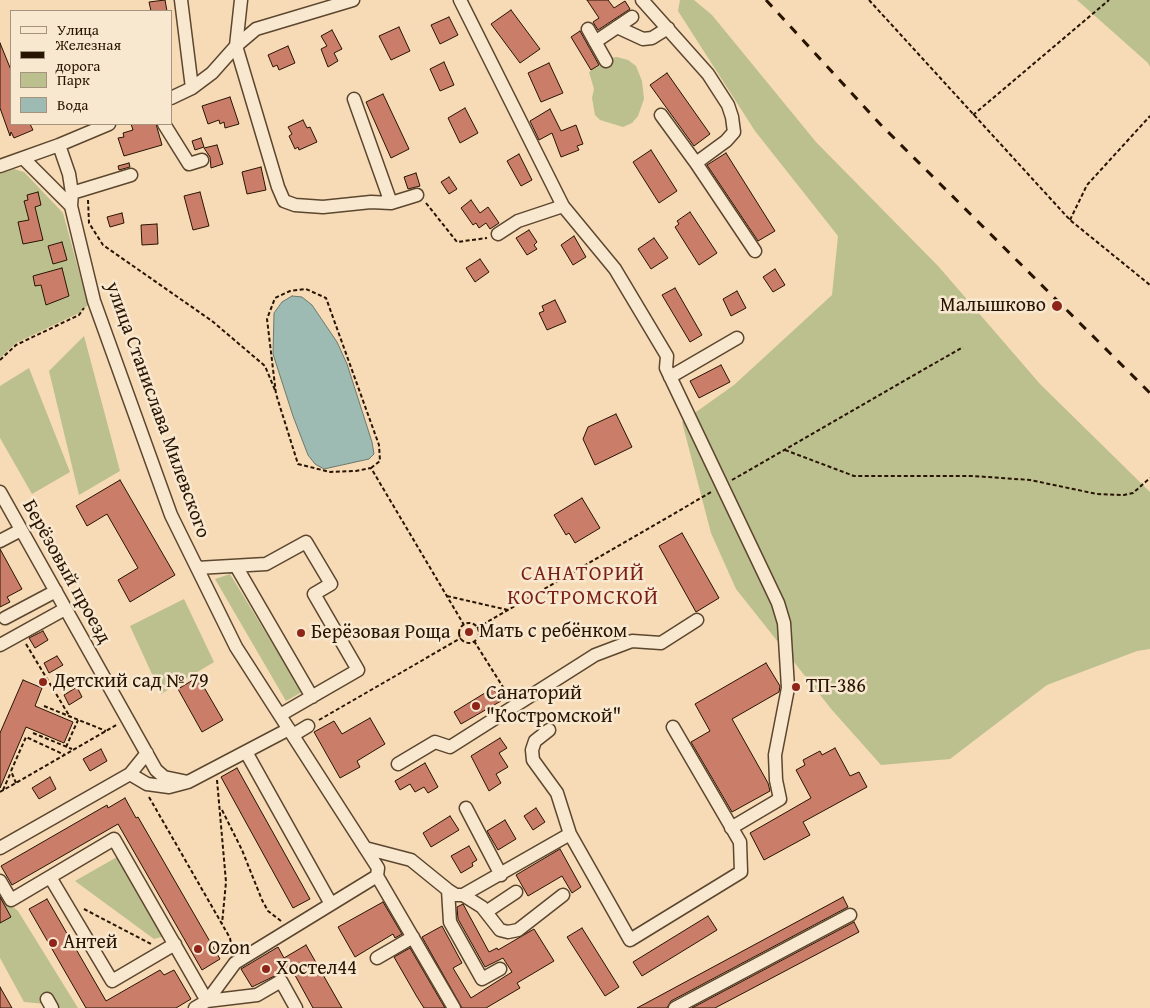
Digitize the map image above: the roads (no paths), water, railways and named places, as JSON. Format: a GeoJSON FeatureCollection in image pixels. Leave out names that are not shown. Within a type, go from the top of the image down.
{"type":"FeatureCollection","features":[{"type":"Feature","properties":{"kind":"street"},"geometry":{"type":"LineString","coordinates":[[181,0],[192,88]]}},
{"type":"Feature","properties":{"kind":"street"},"geometry":{"type":"LineString","coordinates":[[241,0],[236,46],[278,187],[284,201],[295,205],[322,207],[371,202],[391,203],[417,195]]}},
{"type":"Feature","properties":{"kind":"street"},"geometry":{"type":"LineString","coordinates":[[172,98],[192,88],[212,73],[236,46],[256,29],[352,0]]}},
{"type":"Feature","properties":{"kind":"street"},"geometry":{"type":"LineString","coordinates":[[460,0],[564,206],[616,269],[667,356],[666,368],[670,377],[778,603],[784,623],[788,688],[775,755],[776,780],[780,798],[731,828]]}},
{"type":"Feature","properties":{"kind":"street"},"geometry":{"type":"LineString","coordinates":[[642,0],[708,74],[728,105],[732,117],[734,132],[726,141],[696,163]]}},
{"type":"Feature","properties":{"kind":"street"},"geometry":{"type":"LineString","coordinates":[[595,42],[632,17]]}},
{"type":"Feature","properties":{"kind":"street"},"geometry":{"type":"LineString","coordinates":[[617,27],[643,39],[652,38],[668,28]]}},
{"type":"Feature","properties":{"kind":"street"},"geometry":{"type":"LineString","coordinates":[[588,29],[606,61]]}},
{"type":"Feature","properties":{"kind":"street"},"geometry":{"type":"LineString","coordinates":[[354,99],[391,203]]}},
{"type":"Feature","properties":{"kind":"street"},"geometry":{"type":"LineString","coordinates":[[661,115],[696,163],[755,251]]}},
{"type":"Feature","properties":{"kind":"street"},"geometry":{"type":"LineString","coordinates":[[0,166],[59,145],[107,125]]}},
{"type":"Feature","properties":{"kind":"street"},"geometry":{"type":"LineString","coordinates":[[165,125],[189,164],[202,160]]}},
{"type":"Feature","properties":{"kind":"street","name":"улица Станислава Милевского"},"geometry":{"type":"LineString","coordinates":[[59,145],[72,193],[71,206],[94,301],[171,515],[236,647],[378,868],[377,876],[454,1008]]}},
{"type":"Feature","properties":{"kind":"street"},"geometry":{"type":"LineString","coordinates":[[23,158],[71,206]]}},
{"type":"Feature","properties":{"kind":"street"},"geometry":{"type":"LineString","coordinates":[[72,193],[131,175]]}},
{"type":"Feature","properties":{"kind":"street"},"geometry":{"type":"LineString","coordinates":[[498,234],[518,221],[564,206]]}},
{"type":"Feature","properties":{"kind":"street"},"geometry":{"type":"LineString","coordinates":[[670,377],[737,338]]}},
{"type":"Feature","properties":{"kind":"street","name":"Берёзовый проезд"},"geometry":{"type":"LineString","coordinates":[[0,492],[156,770],[164,777],[188,782]]}},
{"type":"Feature","properties":{"kind":"street"},"geometry":{"type":"LineString","coordinates":[[0,541],[21,530]]}},
{"type":"Feature","properties":{"kind":"street"},"geometry":{"type":"LineString","coordinates":[[197,568],[266,564],[306,542],[331,584],[314,594],[358,670],[280,715]]}},
{"type":"Feature","properties":{"kind":"street"},"geometry":{"type":"LineString","coordinates":[[236,566],[312,697]]}},
{"type":"Feature","properties":{"kind":"street"},"geometry":{"type":"LineString","coordinates":[[5,618],[56,592]]}},
{"type":"Feature","properties":{"kind":"street"},"geometry":{"type":"LineString","coordinates":[[0,645],[65,609]]}},
{"type":"Feature","properties":{"kind":"street"},"geometry":{"type":"LineString","coordinates":[[398,764],[435,742],[450,747],[595,655],[632,641],[661,643],[697,620]]}},
{"type":"Feature","properties":{"kind":"street"},"geometry":{"type":"LineString","coordinates":[[130,774],[147,784],[169,787],[188,782],[246,752],[308,726]]}},
{"type":"Feature","properties":{"kind":"street"},"geometry":{"type":"LineString","coordinates":[[549,730],[534,741],[532,750],[533,760],[557,793],[570,834],[630,940],[741,872],[740,842],[673,728]]}},
{"type":"Feature","properties":{"kind":"street"},"geometry":{"type":"LineString","coordinates":[[246,752],[331,904]]}},
{"type":"Feature","properties":{"kind":"street"},"geometry":{"type":"LineString","coordinates":[[0,848],[130,774],[146,754]]}},
{"type":"Feature","properties":{"kind":"street"},"geometry":{"type":"LineString","coordinates":[[466,808],[501,875]]}},
{"type":"Feature","properties":{"kind":"street"},"geometry":{"type":"LineString","coordinates":[[365,848],[412,860],[448,890],[456,895],[463,895],[570,834]]}},
{"type":"Feature","properties":{"kind":"street"},"geometry":{"type":"LineString","coordinates":[[0,881],[10,900],[114,839],[207,1001]]}},
{"type":"Feature","properties":{"kind":"street"},"geometry":{"type":"LineString","coordinates":[[207,1001],[234,963],[377,876]]}},
{"type":"Feature","properties":{"kind":"street"},"geometry":{"type":"LineString","coordinates":[[50,877],[112,981],[175,944]]}},
{"type":"Feature","properties":{"kind":"street"},"geometry":{"type":"LineString","coordinates":[[448,890],[450,922],[482,979],[500,969]]}},
{"type":"Feature","properties":{"kind":"street"},"geometry":{"type":"LineString","coordinates":[[486,912],[516,892]]}},
{"type":"Feature","properties":{"kind":"street"},"geometry":{"type":"LineString","coordinates":[[463,895],[486,912],[500,930],[508,932],[518,930],[563,895]]}},
{"type":"Feature","properties":{"kind":"street"},"geometry":{"type":"LineString","coordinates":[[675,1008],[850,915]]}},
{"type":"Feature","properties":{"kind":"street"},"geometry":{"type":"LineString","coordinates":[[377,958],[413,937]]}},
{"type":"Feature","properties":{"kind":"street"},"geometry":{"type":"LineString","coordinates":[[195,1008],[207,1001],[257,995],[281,981],[296,1008]]}},
{"type":"Feature","properties":{"kind":"water"},"geometry":{"type":"Polygon","coordinates":[[[292,296],[302,297],[312,305],[337,342],[347,364],[372,442],[374,454],[369,459],[324,469],[315,464],[308,455],[273,354],[274,313],[282,302],[292,296]]]}},
{"type":"Feature","properties":{"kind":"railway"},"geometry":{"type":"LineString","coordinates":[[766,0],[880,124],[1150,393]]}},
{"type":"Feature","properties":{"kind":"place","name":"Малышково"},"geometry":{"type":"Point","coordinates":[1057,306]}},
{"type":"Feature","properties":{"kind":"place","name":"Мать с ребёнком"},"geometry":{"type":"Point","coordinates":[469,632]}},
{"type":"Feature","properties":{"kind":"place","name":"Берёзовая Роща"},"geometry":{"type":"Point","coordinates":[301,633]}},
{"type":"Feature","properties":{"kind":"place","name":"Детский сад № 79"},"geometry":{"type":"Point","coordinates":[43,682]}},
{"type":"Feature","properties":{"kind":"place","name":"ТП-386"},"geometry":{"type":"Point","coordinates":[796,687]}},
{"type":"Feature","properties":{"kind":"place","name":"Санаторий \"Костромской\""},"geometry":{"type":"Point","coordinates":[476,706]}},
{"type":"Feature","properties":{"kind":"place","name":"Антей"},"geometry":{"type":"Point","coordinates":[53,943]}},
{"type":"Feature","properties":{"kind":"place","name":"Ozon"},"geometry":{"type":"Point","coordinates":[198,949]}},
{"type":"Feature","properties":{"kind":"place","name":"Хостел44"},"geometry":{"type":"Point","coordinates":[266,969]}},
{"type":"Feature","properties":{"kind":"district","name":"САНАТОРИЙ КОСТРОМСКОЙ"},"geometry":{"type":"Point","coordinates":[583,587]}}]}
